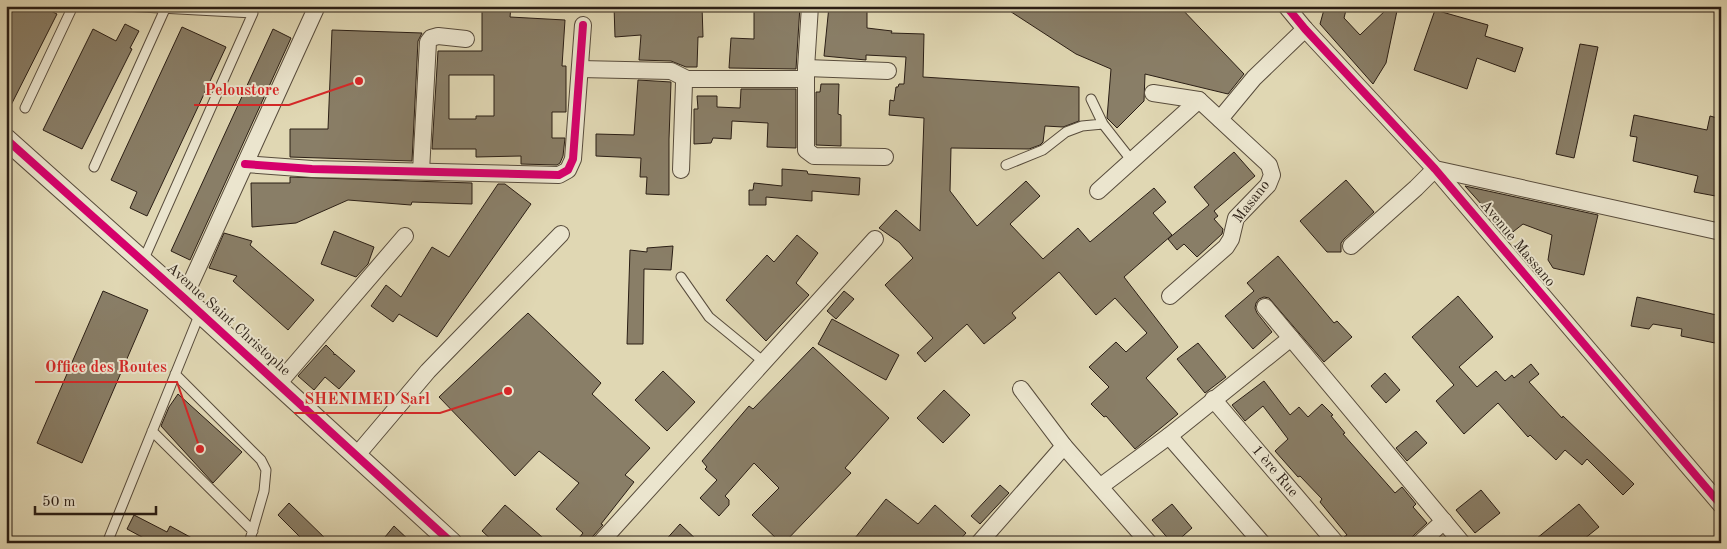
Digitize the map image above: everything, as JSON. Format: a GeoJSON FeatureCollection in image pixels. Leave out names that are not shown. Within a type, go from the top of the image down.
{"type":"FeatureCollection","features":[{"type":"Feature","properties":{"kind":"street"},"geometry":{"type":"LineString","coordinates":[[184,298],[317,6]]}},
{"type":"Feature","properties":{"kind":"street"},"geometry":{"type":"LineString","coordinates":[[810,6],[806,74],[806,150],[814,156],[886,157]]}},
{"type":"Feature","properties":{"kind":"street","name":"Avenue Massano"},"geometry":{"type":"LineString","coordinates":[[1286,6],[1435,169],[1721,505]]}},
{"type":"Feature","properties":{"kind":"street"},"geometry":{"type":"LineString","coordinates":[[245,164],[312,169],[559,175],[568,170],[573,159],[583,25]]}},
{"type":"Feature","properties":{"kind":"street"},"geometry":{"type":"LineString","coordinates":[[1220,119],[1254,78],[1305,29]]}},
{"type":"Feature","properties":{"kind":"street"},"geometry":{"type":"LineString","coordinates":[[421,171],[428,42],[438,36],[466,39]]}},
{"type":"Feature","properties":{"kind":"street"},"geometry":{"type":"LineString","coordinates":[[580,69],[671,72],[687,79],[888,71]]}},
{"type":"Feature","properties":{"kind":"street"},"geometry":{"type":"LineString","coordinates":[[681,170],[684,83],[687,79]]}},
{"type":"Feature","properties":{"kind":"street"},"geometry":{"type":"LineString","coordinates":[[1152,93],[1199,100]]}},
{"type":"Feature","properties":{"kind":"street"},"geometry":{"type":"LineString","coordinates":[[1098,191],[1199,100]]}},
{"type":"Feature","properties":{"kind":"street","name":"Masano"},"geometry":{"type":"LineString","coordinates":[[1170,296],[1226,248],[1236,218],[1268,185],[1272,175],[1269,165],[1199,100]]}},
{"type":"Feature","properties":{"kind":"street","name":"Avenue Saint Christophe"},"geometry":{"type":"LineString","coordinates":[[6,139],[200,312],[452,543]]}},
{"type":"Feature","properties":{"kind":"street"},"geometry":{"type":"LineString","coordinates":[[1351,246],[1435,169],[1721,232]]}},
{"type":"Feature","properties":{"kind":"street"},"geometry":{"type":"LineString","coordinates":[[356,456],[428,371],[561,234]]}},
{"type":"Feature","properties":{"kind":"street"},"geometry":{"type":"LineString","coordinates":[[278,384],[405,236]]}},
{"type":"Feature","properties":{"kind":"street"},"geometry":{"type":"LineString","coordinates":[[600,543],[875,239]]}},
{"type":"Feature","properties":{"kind":"street"},"geometry":{"type":"LineString","coordinates":[[1264,307],[1462,543]]}},
{"type":"Feature","properties":{"kind":"street"},"geometry":{"type":"LineString","coordinates":[[1101,486],[1169,436],[1291,338]]}},
{"type":"Feature","properties":{"kind":"street"},"geometry":{"type":"LineString","coordinates":[[1021,389],[1064,446],[1149,543]]}},
{"type":"Feature","properties":{"kind":"street","name":"1 ère Rue"},"geometry":{"type":"LineString","coordinates":[[1213,400],[1336,543]]}},
{"type":"Feature","properties":{"kind":"street"},"geometry":{"type":"LineString","coordinates":[[1169,436],[1262,543]]}},
{"type":"Feature","properties":{"kind":"street"},"geometry":{"type":"LineString","coordinates":[[979,543],[1064,446]]}},
{"type":"Feature","properties":{"kind":"street"},"geometry":{"type":"LineString","coordinates":[[1420,543],[1444,521]]}},
{"type":"Feature","properties":{"kind":"lane"},"geometry":{"type":"LineString","coordinates":[[25,108],[73,6]]}},
{"type":"Feature","properties":{"kind":"lane"},"geometry":{"type":"LineString","coordinates":[[123,6],[253,13],[143,261]]}},
{"type":"Feature","properties":{"kind":"lane"},"geometry":{"type":"LineString","coordinates":[[94,167],[165,8]]}},
{"type":"Feature","properties":{"kind":"lane"},"geometry":{"type":"LineString","coordinates":[[1092,99],[1103,124],[1132,160]]}},
{"type":"Feature","properties":{"kind":"lane"},"geometry":{"type":"LineString","coordinates":[[1006,165],[1043,150],[1066,132],[1082,126],[1103,124]]}},
{"type":"Feature","properties":{"kind":"lane"},"geometry":{"type":"LineString","coordinates":[[681,277],[708,317],[764,362]]}},
{"type":"Feature","properties":{"kind":"lane"},"geometry":{"type":"LineString","coordinates":[[107,543],[200,312]]}},
{"type":"Feature","properties":{"kind":"lane"},"geometry":{"type":"LineString","coordinates":[[175,374],[264,465],[266,470],[264,491],[249,543]]}},
{"type":"Feature","properties":{"kind":"lane"},"geometry":{"type":"LineString","coordinates":[[152,431],[253,531]]}},
{"type":"Feature","properties":{"kind":"building"},"geometry":{"type":"Polygon","coordinates":[[[6,6],[41,6],[57,14],[6,115],[6,6]]]}},
{"type":"Feature","properties":{"kind":"building"},"geometry":{"type":"Polygon","coordinates":[[[482,6],[511,6],[510,17],[565,20],[562,66],[566,66],[566,112],[552,112],[552,138],[565,138],[563,156],[560,163],[557,165],[521,164],[521,156],[476,157],[476,149],[432,149],[438,51],[482,51],[482,6]],[[449,75],[449,119],[476,119],[476,116],[494,116],[494,75],[449,75]]]}},
{"type":"Feature","properties":{"kind":"building"},"geometry":{"type":"Polygon","coordinates":[[[614,6],[702,6],[703,37],[698,37],[697,67],[686,67],[671,61],[639,60],[641,35],[615,37],[614,6]]]}},
{"type":"Feature","properties":{"kind":"building"},"geometry":{"type":"Polygon","coordinates":[[[754,6],[800,6],[796,69],[729,68],[731,38],[754,39],[754,6]]]}},
{"type":"Feature","properties":{"kind":"building"},"geometry":{"type":"Polygon","coordinates":[[[829,6],[867,6],[867,28],[892,31],[891,33],[924,34],[923,77],[1079,87],[1079,121],[1063,127],[1045,126],[1043,142],[1040,145],[1029,149],[951,148],[950,191],[977,226],[1026,181],[1040,196],[1010,224],[1043,259],[1078,228],[1090,242],[1154,188],[1166,202],[1153,213],[1172,235],[1124,277],[1178,347],[1146,378],[1178,414],[1135,449],[1106,416],[1104,417],[1091,404],[1109,387],[1089,367],[1116,342],[1126,352],[1147,333],[1115,298],[1096,315],[1059,272],[1012,313],[1016,318],[984,344],[967,324],[925,362],[917,353],[933,338],[885,285],[913,258],[899,242],[879,228],[896,210],[920,231],[924,118],[889,115],[890,100],[894,101],[896,87],[899,84],[904,84],[906,57],[866,55],[866,60],[824,56],[829,6]]]}},
{"type":"Feature","properties":{"kind":"building"},"geometry":{"type":"Polygon","coordinates":[[[1002,6],[1179,6],[1244,74],[1228,94],[1145,74],[1144,101],[1117,128],[1107,118],[1111,69],[1076,54],[1002,6]]]}},
{"type":"Feature","properties":{"kind":"building"},"geometry":{"type":"Polygon","coordinates":[[[1325,6],[1347,6],[1344,18],[1360,35],[1390,6],[1398,6],[1386,63],[1373,84],[1320,24],[1325,6]]]}},
{"type":"Feature","properties":{"kind":"building"},"geometry":{"type":"Polygon","coordinates":[[[1435,10],[1488,25],[1485,36],[1523,48],[1515,72],[1477,58],[1467,89],[1414,70],[1435,10]]]}},
{"type":"Feature","properties":{"kind":"building"},"geometry":{"type":"Polygon","coordinates":[[[125,24],[139,31],[130,48],[132,49],[82,149],[43,130],[93,29],[116,41],[125,24]]]}},
{"type":"Feature","properties":{"kind":"building"},"geometry":{"type":"Polygon","coordinates":[[[182,27],[226,47],[147,216],[130,208],[137,192],[111,180],[182,27]]]}},
{"type":"Feature","properties":{"kind":"building"},"geometry":{"type":"Polygon","coordinates":[[[273,29],[291,38],[190,260],[171,251],[273,29]]]}},
{"type":"Feature","properties":{"kind":"building"},"geometry":{"type":"Polygon","coordinates":[[[332,30],[422,33],[418,41],[412,161],[290,157],[290,129],[328,129],[332,30]]]}},
{"type":"Feature","properties":{"kind":"building"},"geometry":{"type":"Polygon","coordinates":[[[1580,44],[1598,47],[1574,158],[1556,154],[1580,44]]]}},
{"type":"Feature","properties":{"kind":"building"},"geometry":{"type":"Polygon","coordinates":[[[638,80],[671,82],[669,195],[646,194],[647,177],[640,177],[641,158],[596,156],[596,134],[634,135],[638,80]]]}},
{"type":"Feature","properties":{"kind":"building"},"geometry":{"type":"Polygon","coordinates":[[[821,84],[839,84],[838,114],[841,115],[841,146],[816,145],[816,92],[820,92],[821,84]]]}},
{"type":"Feature","properties":{"kind":"building"},"geometry":{"type":"Polygon","coordinates":[[[741,89],[796,89],[796,148],[767,147],[768,123],[732,121],[731,139],[713,138],[711,143],[694,144],[694,109],[698,109],[697,96],[717,96],[717,107],[740,108],[741,89]]]}},
{"type":"Feature","properties":{"kind":"building"},"geometry":{"type":"Polygon","coordinates":[[[1634,115],[1707,130],[1710,116],[1721,119],[1721,197],[1694,192],[1698,176],[1633,161],[1637,137],[1630,136],[1634,115]]]}},
{"type":"Feature","properties":{"kind":"building"},"geometry":{"type":"Polygon","coordinates":[[[1234,152],[1255,176],[1214,211],[1218,216],[1214,219],[1223,229],[1222,234],[1197,257],[1184,244],[1177,250],[1168,239],[1209,205],[1194,187],[1234,152]]]}},
{"type":"Feature","properties":{"kind":"building"},"geometry":{"type":"Polygon","coordinates":[[[782,169],[807,171],[808,174],[860,178],[859,195],[812,191],[812,201],[766,197],[766,205],[749,205],[749,190],[753,190],[754,183],[782,186],[782,169]]]}},
{"type":"Feature","properties":{"kind":"building"},"geometry":{"type":"Polygon","coordinates":[[[290,177],[472,183],[472,204],[412,202],[411,205],[348,200],[296,223],[252,227],[251,183],[290,183],[290,177]]]}},
{"type":"Feature","properties":{"kind":"building"},"geometry":{"type":"Polygon","coordinates":[[[1346,180],[1374,212],[1344,239],[1341,243],[1341,252],[1327,252],[1300,221],[1346,180]]]}},
{"type":"Feature","properties":{"kind":"building"},"geometry":{"type":"Polygon","coordinates":[[[498,184],[505,184],[531,204],[437,337],[399,314],[393,322],[371,306],[386,285],[401,297],[432,247],[449,257],[498,184]]]}},
{"type":"Feature","properties":{"kind":"building"},"geometry":{"type":"Polygon","coordinates":[[[1465,186],[1598,215],[1584,275],[1553,268],[1548,260],[1552,235],[1523,224],[1509,235],[1465,186]]]}},
{"type":"Feature","properties":{"kind":"building"},"geometry":{"type":"Polygon","coordinates":[[[334,231],[374,247],[368,264],[356,277],[321,264],[334,231]]]}},
{"type":"Feature","properties":{"kind":"building"},"geometry":{"type":"Polygon","coordinates":[[[224,233],[252,241],[250,245],[314,300],[288,330],[233,281],[237,276],[209,268],[224,233]]]}},
{"type":"Feature","properties":{"kind":"building"},"geometry":{"type":"Polygon","coordinates":[[[797,235],[818,253],[796,283],[809,295],[766,341],[726,300],[767,255],[774,262],[797,235]]]}},
{"type":"Feature","properties":{"kind":"building"},"geometry":{"type":"Polygon","coordinates":[[[673,246],[671,270],[644,269],[643,344],[627,344],[630,250],[647,252],[647,248],[673,246]]]}},
{"type":"Feature","properties":{"kind":"building"},"geometry":{"type":"Polygon","coordinates":[[[1278,256],[1334,323],[1337,321],[1352,337],[1324,362],[1269,298],[1259,299],[1255,308],[1272,332],[1253,349],[1225,316],[1254,291],[1247,283],[1278,256]]]}},
{"type":"Feature","properties":{"kind":"building"},"geometry":{"type":"Polygon","coordinates":[[[103,291],[148,310],[82,463],[37,443],[103,291]]]}},
{"type":"Feature","properties":{"kind":"building"},"geometry":{"type":"Polygon","coordinates":[[[844,291],[854,299],[836,319],[827,311],[844,291]]]}},
{"type":"Feature","properties":{"kind":"building"},"geometry":{"type":"Polygon","coordinates":[[[1458,296],[1493,337],[1459,367],[1477,387],[1496,371],[1505,381],[1512,375],[1514,378],[1531,364],[1539,374],[1529,382],[1562,418],[1563,416],[1634,484],[1623,495],[1587,459],[1582,465],[1565,450],[1556,460],[1530,435],[1528,437],[1498,403],[1464,434],[1436,401],[1454,385],[1412,337],[1458,296]]]}},
{"type":"Feature","properties":{"kind":"building"},"geometry":{"type":"Polygon","coordinates":[[[1637,297],[1721,316],[1715,343],[1681,336],[1682,329],[1653,324],[1649,329],[1631,326],[1637,297]]]}},
{"type":"Feature","properties":{"kind":"building"},"geometry":{"type":"Polygon","coordinates":[[[528,313],[601,383],[592,394],[650,448],[625,475],[634,482],[601,524],[603,525],[593,536],[590,543],[575,543],[583,533],[556,509],[579,483],[539,451],[515,476],[439,397],[528,313]]]}},
{"type":"Feature","properties":{"kind":"building"},"geometry":{"type":"Polygon","coordinates":[[[832,319],[899,355],[886,380],[818,344],[832,319]]]}},
{"type":"Feature","properties":{"kind":"building"},"geometry":{"type":"Polygon","coordinates":[[[1198,343],[1226,377],[1205,393],[1177,359],[1198,343]]]}},
{"type":"Feature","properties":{"kind":"building"},"geometry":{"type":"Polygon","coordinates":[[[326,345],[334,355],[355,371],[339,389],[325,377],[314,390],[298,376],[326,345]]]}},
{"type":"Feature","properties":{"kind":"building"},"geometry":{"type":"Polygon","coordinates":[[[813,347],[889,418],[845,468],[851,473],[784,543],[781,543],[752,515],[779,488],[754,463],[725,496],[729,500],[729,505],[719,516],[700,498],[717,480],[705,469],[707,467],[702,461],[749,406],[753,409],[813,347]]]}},
{"type":"Feature","properties":{"kind":"building"},"geometry":{"type":"Polygon","coordinates":[[[663,371],[695,402],[667,431],[635,400],[663,371]]]}},
{"type":"Feature","properties":{"kind":"building"},"geometry":{"type":"Polygon","coordinates":[[[1385,373],[1400,390],[1386,403],[1371,386],[1385,373]]]}},
{"type":"Feature","properties":{"kind":"building"},"geometry":{"type":"Polygon","coordinates":[[[1264,381],[1290,415],[1299,407],[1308,417],[1322,404],[1333,415],[1331,416],[1345,433],[1343,434],[1395,493],[1402,487],[1416,504],[1413,507],[1427,523],[1413,536],[1410,543],[1346,543],[1344,537],[1347,535],[1320,502],[1322,499],[1300,476],[1298,477],[1275,451],[1288,439],[1263,406],[1245,421],[1232,405],[1264,381]]]}},
{"type":"Feature","properties":{"kind":"building"},"geometry":{"type":"Polygon","coordinates":[[[944,390],[970,415],[943,443],[917,418],[944,390]]]}},
{"type":"Feature","properties":{"kind":"building"},"geometry":{"type":"Polygon","coordinates":[[[178,394],[242,452],[213,483],[161,426],[169,407],[178,394]]]}},
{"type":"Feature","properties":{"kind":"building"},"geometry":{"type":"Polygon","coordinates":[[[1416,431],[1427,443],[1407,461],[1396,448],[1416,431]]]}},
{"type":"Feature","properties":{"kind":"building"},"geometry":{"type":"Polygon","coordinates":[[[1000,485],[1009,493],[980,524],[971,516],[1000,485]]]}},
{"type":"Feature","properties":{"kind":"building"},"geometry":{"type":"Polygon","coordinates":[[[1481,490],[1500,513],[1475,533],[1456,510],[1481,490]]]}},
{"type":"Feature","properties":{"kind":"building"},"geometry":{"type":"Polygon","coordinates":[[[886,499],[918,524],[935,505],[966,533],[957,543],[851,543],[886,499]]]}},
{"type":"Feature","properties":{"kind":"building"},"geometry":{"type":"Polygon","coordinates":[[[289,503],[330,543],[306,543],[278,515],[289,503]]]}},
{"type":"Feature","properties":{"kind":"building"},"geometry":{"type":"Polygon","coordinates":[[[1172,504],[1192,528],[1175,543],[1172,543],[1152,520],[1172,504]]]}},
{"type":"Feature","properties":{"kind":"building"},"geometry":{"type":"Polygon","coordinates":[[[1579,504],[1599,527],[1579,543],[1531,543],[1579,504]]]}},
{"type":"Feature","properties":{"kind":"building"},"geometry":{"type":"Polygon","coordinates":[[[505,505],[549,543],[495,543],[482,531],[505,505]]]}},
{"type":"Feature","properties":{"kind":"building"},"geometry":{"type":"Polygon","coordinates":[[[134,515],[167,532],[170,526],[201,543],[153,543],[127,529],[134,515]]]}},
{"type":"Feature","properties":{"kind":"building"},"geometry":{"type":"Polygon","coordinates":[[[680,524],[700,543],[663,543],[680,524]]]}},
{"type":"Feature","properties":{"kind":"building"},"geometry":{"type":"Polygon","coordinates":[[[394,526],[412,543],[391,543],[385,537],[394,526]]]}},
{"type":"Feature","properties":{"kind":"cycle path"},"geometry":{"type":"LineString","coordinates":[[1286,6],[1435,169],[1721,505]]}},
{"type":"Feature","properties":{"kind":"cycle path"},"geometry":{"type":"LineString","coordinates":[[245,164],[312,169],[559,175],[568,170],[573,159],[583,25]]}},
{"type":"Feature","properties":{"kind":"cycle path"},"geometry":{"type":"LineString","coordinates":[[6,139],[184,298],[452,543]]}},
{"type":"Feature","properties":{"kind":"place","name":"Peloustore"},"geometry":{"type":"Point","coordinates":[359,81]}},
{"type":"Feature","properties":{"kind":"place","name":"SHENIMED Sarl"},"geometry":{"type":"Point","coordinates":[508,391]}},
{"type":"Feature","properties":{"kind":"place","name":"Office des Routes"},"geometry":{"type":"Point","coordinates":[200,449]}}]}
